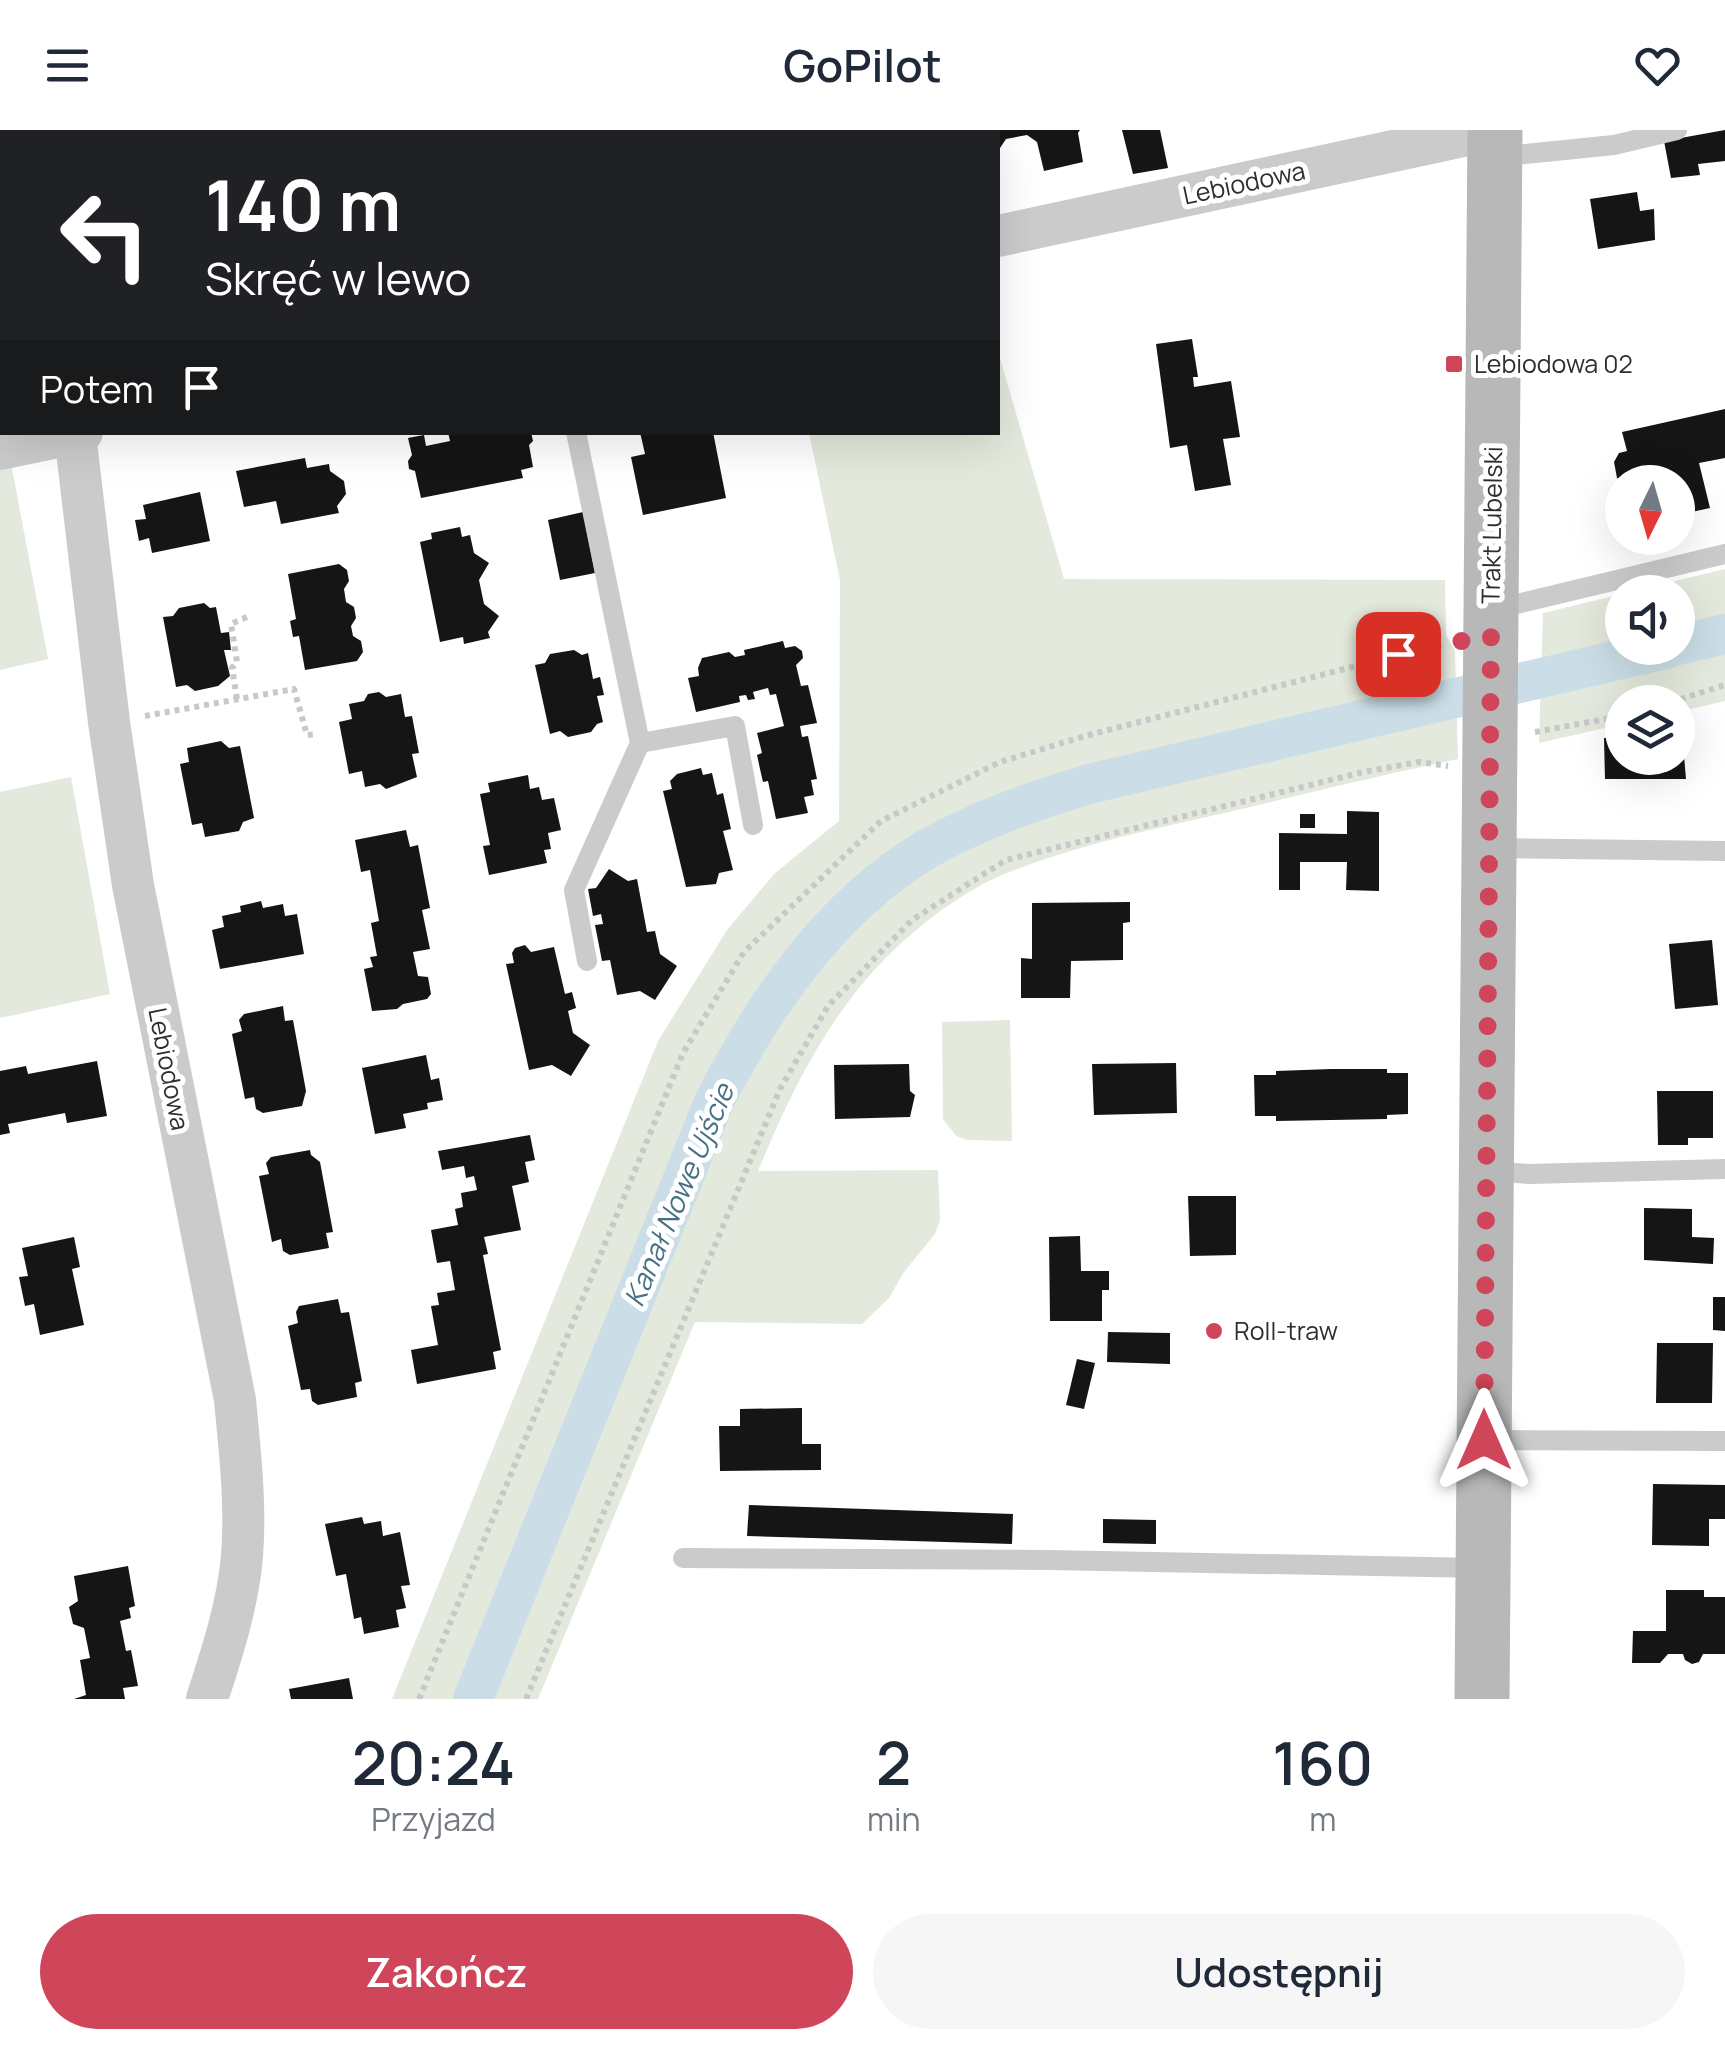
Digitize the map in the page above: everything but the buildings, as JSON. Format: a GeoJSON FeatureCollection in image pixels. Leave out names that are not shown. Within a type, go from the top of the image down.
{"type":"FeatureCollection","features":[{"type":"Feature","properties":{"kind":"street","name":"Lebiodowa"},"geometry":{"type":"LineString","coordinates":[[1000,236],[1494,139]]}},
{"type":"Feature","properties":{"kind":"street","name":"Trakt Lubelski"},"geometry":{"type":"LineString","coordinates":[[1482,1699],[1494,139]]}},
{"type":"Feature","properties":{"kind":"street","name":"Lebiodowa"},"geometry":{"type":"LineString","coordinates":[[0,449],[68,435]]}},
{"type":"Feature","properties":{"kind":"street","name":"Lebiodowa"},"geometry":{"type":"LineString","coordinates":[[78,435],[109,722],[133,885],[235,1400],[243,1484],[242,1557],[228,1634],[207,1699]]}},
{"type":"Feature","properties":{"kind":"lane"},"geometry":{"type":"LineString","coordinates":[[1494,139],[1614,145],[1677,130]]}},
{"type":"Feature","properties":{"kind":"lane"},"geometry":{"type":"LineString","coordinates":[[577,435],[640,743],[574,890],[586,961]]}},
{"type":"Feature","properties":{"kind":"lane"},"geometry":{"type":"LineString","coordinates":[[1491,632],[1725,554]]}},
{"type":"Feature","properties":{"kind":"lane"},"geometry":{"type":"LineString","coordinates":[[640,743],[735,726],[753,825]]}},
{"type":"Feature","properties":{"kind":"lane"},"geometry":{"type":"LineString","coordinates":[[1487,848],[1725,851]]}},
{"type":"Feature","properties":{"kind":"lane"},"geometry":{"type":"LineString","coordinates":[[1485,1171],[1528,1174],[1725,1169]]}},
{"type":"Feature","properties":{"kind":"lane"},"geometry":{"type":"LineString","coordinates":[[1484,1440],[1725,1442]]}},
{"type":"Feature","properties":{"kind":"lane"},"geometry":{"type":"LineString","coordinates":[[683,1558],[1482,1568]]}},
{"type":"Feature","properties":{"kind":"path"},"geometry":{"type":"LineString","coordinates":[[237,699],[231,624],[247,617]]}},
{"type":"Feature","properties":{"kind":"path"},"geometry":{"type":"LineString","coordinates":[[419,1699],[683,1053],[744,952],[758,938],[881,821],[1000,762],[1491,632]]}},
{"type":"Feature","properties":{"kind":"path"},"geometry":{"type":"LineString","coordinates":[[1695,694],[1725,685]]}},
{"type":"Feature","properties":{"kind":"path"},"geometry":{"type":"LineString","coordinates":[[109,722],[294,689],[306,734],[316,734]]}},
{"type":"Feature","properties":{"kind":"path"},"geometry":{"type":"LineString","coordinates":[[526,1699],[780,1089],[828,1006],[912,920],[1006,860],[1363,772],[1419,762],[1458,767],[1490,734],[1605,718]]}},
{"type":"Feature","properties":{"kind":"shaded area"},"geometry":{"type":"Polygon","coordinates":[[[1000,358],[1064,579],[1445,580],[1446,635],[1455,651],[1458,759],[1149,830],[1043,860],[969,892],[910,936],[873,971],[833,1024],[800,1080],[758,1171],[938,1170],[940,1220],[935,1234],[889,1298],[862,1324],[695,1322],[538,1699],[392,1699],[658,1041],[727,930],[775,873],[839,821],[840,580],[809,435],[1000,435],[1000,358]]]}},
{"type":"Feature","properties":{"kind":"shaded area"},"geometry":{"type":"Polygon","coordinates":[[[10,458],[48,659],[0,670],[0,460],[10,458]]]}},
{"type":"Feature","properties":{"kind":"shaded area"},"geometry":{"type":"Polygon","coordinates":[[[1725,569],[1725,701],[1695,708],[1695,685],[1605,685],[1605,728],[1539,743],[1543,613],[1605,598],[1605,665],[1695,665],[1695,576],[1725,569]]]}},
{"type":"Feature","properties":{"kind":"shaded area"},"geometry":{"type":"Polygon","coordinates":[[[71,777],[110,994],[0,1018],[0,792],[71,777]]]}},
{"type":"Feature","properties":{"kind":"shaded area"},"geometry":{"type":"Polygon","coordinates":[[[1010,1020],[1012,1141],[967,1140],[956,1136],[943,1119],[942,1022],[1010,1020]]]}},
{"type":"Feature","properties":{"kind":"waterway","name":"Kanał Nowe Ujście"},"geometry":{"type":"LineString","coordinates":[[1695,641],[1725,634]]}},
{"type":"Feature","properties":{"kind":"waterway","name":"Kanał Nowe Ujście"},"geometry":{"type":"LineString","coordinates":[[473,1699],[714,1102],[778,994],[803,960],[860,899],[892,873],[946,839],[1006,812],[1089,784],[1605,663]]}},
{"type":"Feature","properties":{"kind":"place","name":"Lebiodowa 02"},"geometry":{"type":"Point","coordinates":[1454,364]}},
{"type":"Feature","properties":{"kind":"place","name":"Roll-traw"},"geometry":{"type":"Point","coordinates":[1214,1331]}},
{"type":"Feature","properties":{"kind":"route"},"geometry":{"type":"LineString","coordinates":[[1398,654],[1491,635],[1484,1440]]}}]}
